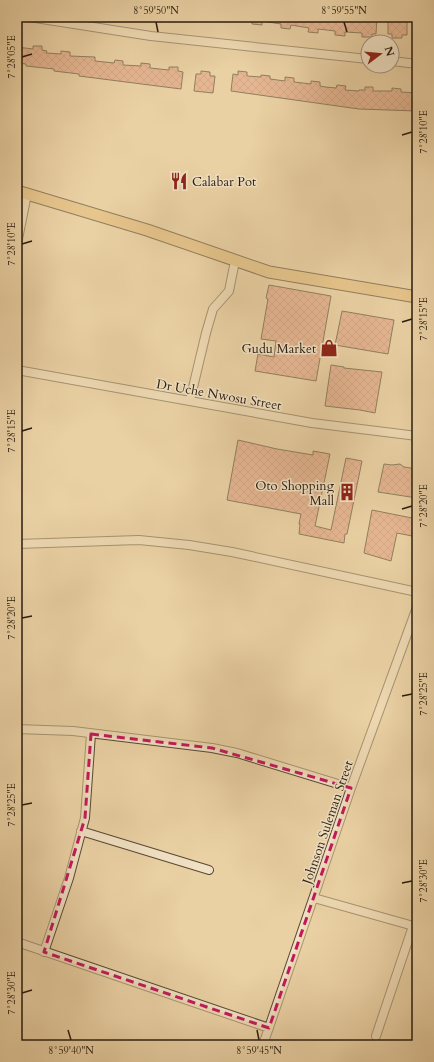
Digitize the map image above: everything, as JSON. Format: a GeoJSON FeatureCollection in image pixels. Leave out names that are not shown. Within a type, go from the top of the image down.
{"type":"FeatureCollection","features":[{"type":"Feature","properties":{"kind":"main road"},"geometry":{"type":"LineString","coordinates":[[22,192],[147,230],[269,272],[417,297]]}},
{"type":"Feature","properties":{"kind":"street"},"geometry":{"type":"LineString","coordinates":[[29,17],[151,36],[360,58]]}},
{"type":"Feature","properties":{"kind":"street"},"geometry":{"type":"LineString","coordinates":[[400,62],[417,64]]}},
{"type":"Feature","properties":{"kind":"street"},"geometry":{"type":"LineString","coordinates":[[17,244],[22,192]]}},
{"type":"Feature","properties":{"kind":"street"},"geometry":{"type":"LineString","coordinates":[[190,400],[213,309],[230,291],[235,261]]}},
{"type":"Feature","properties":{"kind":"street","name":"Dr Uche Nwosu Street"},"geometry":{"type":"LineString","coordinates":[[17,370],[312,423],[417,436]]}},
{"type":"Feature","properties":{"kind":"street"},"geometry":{"type":"LineString","coordinates":[[17,544],[139,540],[189,545],[232,552],[417,592]]}},
{"type":"Feature","properties":{"kind":"street","name":"Johnson Suleman Street"},"geometry":{"type":"LineString","coordinates":[[263,1045],[351,788],[417,607]]}},
{"type":"Feature","properties":{"kind":"street"},"geometry":{"type":"LineString","coordinates":[[17,729],[73,731],[212,748],[237,753],[351,788]]}},
{"type":"Feature","properties":{"kind":"street"},"geometry":{"type":"LineString","coordinates":[[44,952],[69,878],[85,818],[91,734]]}},
{"type":"Feature","properties":{"kind":"street"},"geometry":{"type":"LineString","coordinates":[[81,831],[209,870]]}},
{"type":"Feature","properties":{"kind":"street"},"geometry":{"type":"LineString","coordinates":[[314,898],[415,927],[376,1036]]}},
{"type":"Feature","properties":{"kind":"street"},"geometry":{"type":"LineString","coordinates":[[17,942],[269,1028]]}},
{"type":"Feature","properties":{"kind":"highlighted area"},"geometry":{"type":"Polygon","coordinates":[[[91,734],[212,748],[351,788],[269,1028],[44,952],[85,818],[91,734]]]}},
{"type":"Feature","properties":{"kind":"building"},"geometry":{"type":"Polygon","coordinates":[[[253,17],[377,17],[376,34],[345,32],[345,36],[335,35],[335,31],[318,29],[318,33],[308,32],[309,28],[291,25],[290,29],[281,28],[281,24],[262,21],[262,25],[252,24],[253,17]]]}},
{"type":"Feature","properties":{"kind":"building"},"geometry":{"type":"Polygon","coordinates":[[[388,17],[407,18],[407,35],[402,35],[402,38],[400,38],[400,34],[388,34],[388,17]]]}},
{"type":"Feature","properties":{"kind":"building"},"geometry":{"type":"Polygon","coordinates":[[[33,46],[42,46],[42,50],[47,51],[46,53],[61,54],[61,51],[70,52],[70,56],[95,57],[95,61],[114,63],[115,60],[123,61],[123,65],[141,66],[141,63],[150,64],[150,68],[169,70],[169,67],[178,67],[178,71],[183,72],[181,89],[79,76],[79,74],[54,71],[54,69],[26,66],[26,64],[17,63],[17,47],[33,49],[33,46]]]}},
{"type":"Feature","properties":{"kind":"building"},"geometry":{"type":"Polygon","coordinates":[[[201,71],[210,72],[210,76],[215,76],[213,93],[194,91],[196,74],[201,74],[201,71]]]}},
{"type":"Feature","properties":{"kind":"building"},"geometry":{"type":"Polygon","coordinates":[[[238,71],[247,72],[247,76],[270,76],[270,79],[285,81],[285,77],[294,78],[294,82],[311,84],[311,81],[320,82],[320,86],[325,87],[336,88],[337,85],[346,86],[345,90],[359,91],[365,90],[365,87],[373,87],[373,91],[392,91],[392,88],[401,89],[401,92],[417,93],[417,111],[359,109],[231,91],[233,74],[238,75],[238,71]]]}},
{"type":"Feature","properties":{"kind":"building"},"geometry":{"type":"Polygon","coordinates":[[[269,285],[331,296],[316,381],[255,371],[258,354],[274,357],[276,341],[261,339],[269,285]]]}},
{"type":"Feature","properties":{"kind":"building"},"geometry":{"type":"Polygon","coordinates":[[[342,311],[394,320],[388,354],[335,345],[342,311]]]}},
{"type":"Feature","properties":{"kind":"building"},"geometry":{"type":"Polygon","coordinates":[[[331,365],[344,368],[382,372],[375,413],[325,406],[331,365]]]}},
{"type":"Feature","properties":{"kind":"building"},"geometry":{"type":"Polygon","coordinates":[[[238,440],[313,455],[313,451],[330,454],[315,526],[331,530],[346,458],[362,461],[344,543],[299,534],[301,514],[227,500],[238,440]]]}},
{"type":"Feature","properties":{"kind":"building"},"geometry":{"type":"Polygon","coordinates":[[[384,464],[400,464],[404,467],[417,469],[417,498],[378,492],[384,464]]]}},
{"type":"Feature","properties":{"kind":"building"},"geometry":{"type":"Polygon","coordinates":[[[372,510],[417,519],[417,537],[397,533],[391,561],[364,553],[372,510]]]}},
{"type":"Feature","properties":{"kind":"place","name":"Calabar Pot"},"geometry":{"type":"Point","coordinates":[179,181]}},
{"type":"Feature","properties":{"kind":"place","name":"Gudu Market"},"geometry":{"type":"Point","coordinates":[329,348]}},
{"type":"Feature","properties":{"kind":"place","name":"Oto Shopping Mall"},"geometry":{"type":"Point","coordinates":[347,492]}}]}
